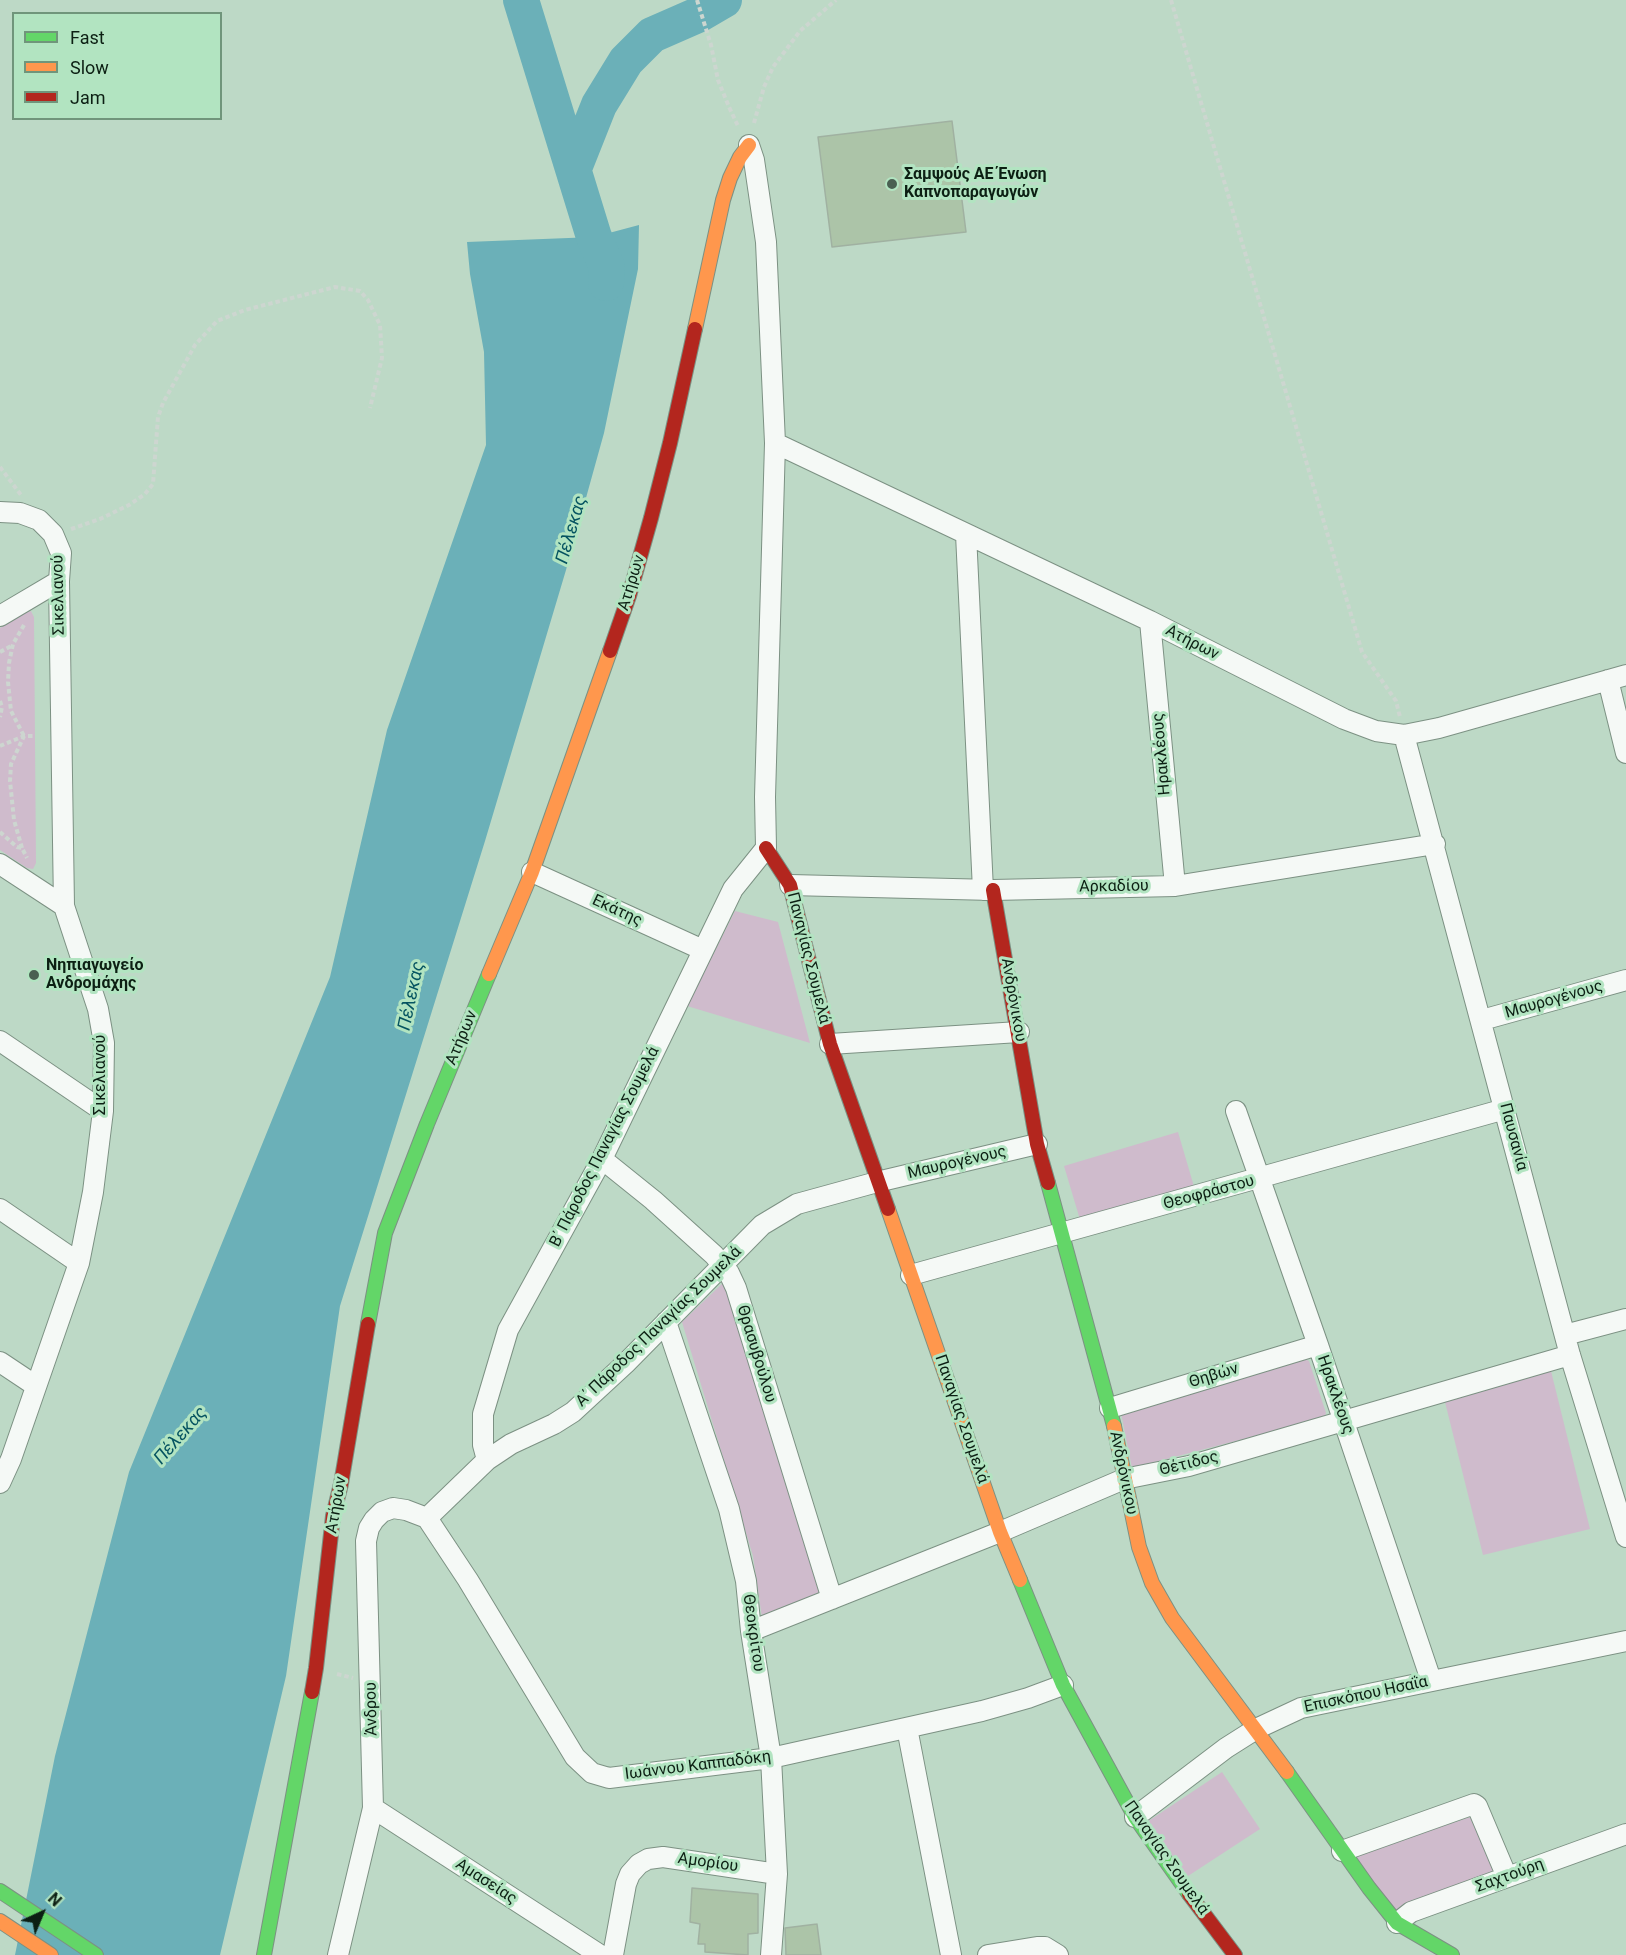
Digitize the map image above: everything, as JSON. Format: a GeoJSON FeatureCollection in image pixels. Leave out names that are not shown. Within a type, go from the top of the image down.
{"type":"FeatureCollection","features":[{"type":"Feature","properties":{"kind":"street"},"geometry":{"type":"LineString","coordinates":[[749,145],[754,160],[766,242],[775,443],[765,797],[766,848]]}},
{"type":"Feature","properties":{"kind":"street","name":"Ατήρων"},"geometry":{"type":"LineString","coordinates":[[264,1955],[316,1668],[333,1516],[341,1484],[370,1312],[386,1233],[427,1124],[532,872],[629,596],[670,443],[723,200],[730,178],[740,157],[749,145]]}},
{"type":"Feature","properties":{"kind":"street","name":"Ατήρων"},"geometry":{"type":"LineString","coordinates":[[775,443],[1150,621],[1344,719],[1376,730],[1404,735],[1439,728],[1617,678]]}},
{"type":"Feature","properties":{"kind":"street","name":"Σικελιανού"},"geometry":{"type":"LineString","coordinates":[[0,512],[20,513],[39,520],[53,534],[61,553],[59,581],[64,906],[98,1009],[104,1043],[103,1111],[93,1192],[80,1263],[11,1459],[0,1483]]}},
{"type":"Feature","properties":{"kind":"street","name":"Ανδρόνικου"},"geometry":{"type":"LineString","coordinates":[[966,534],[988,890],[1019,1032],[1037,1144],[1110,1408],[1139,1547],[1152,1583],[1172,1618],[1397,1923],[1452,1955]]}},
{"type":"Feature","properties":{"kind":"street"},"geometry":{"type":"LineString","coordinates":[[0,616],[59,581]]}},
{"type":"Feature","properties":{"kind":"street","name":"Ηρακλέους"},"geometry":{"type":"LineString","coordinates":[[1150,621],[1175,886]]}},
{"type":"Feature","properties":{"kind":"street"},"geometry":{"type":"LineString","coordinates":[[1617,678],[1626,753]]}},
{"type":"Feature","properties":{"kind":"street","name":"Παυσανία"},"geometry":{"type":"LineString","coordinates":[[1404,735],[1570,1355],[1626,1537]]}},
{"type":"Feature","properties":{"kind":"street","name":"Αρκαδίου"},"geometry":{"type":"LineString","coordinates":[[790,885],[988,890],[1175,886],[1435,844]]}},
{"type":"Feature","properties":{"kind":"street","name":"Παναγίας Σουμελά"},"geometry":{"type":"LineString","coordinates":[[766,848],[790,885],[830,1044],[877,1182],[1000,1532],[1063,1685],[1135,1817],[1235,1955]]}},
{"type":"Feature","properties":{"kind":"street","name":"Β΄ Πάροδος Παναγίας Σουμελά"},"geometry":{"type":"LineString","coordinates":[[487,1460],[483,1445],[483,1413],[508,1330],[602,1159],[733,889],[766,848]]}},
{"type":"Feature","properties":{"kind":"street"},"geometry":{"type":"LineString","coordinates":[[1,867],[64,906]]}},
{"type":"Feature","properties":{"kind":"street","name":"Εκάτης"},"geometry":{"type":"LineString","coordinates":[[532,872],[703,950]]}},
{"type":"Feature","properties":{"kind":"street","name":"Μαυρογένους"},"geometry":{"type":"LineString","coordinates":[[1482,1020],[1626,980]]}},
{"type":"Feature","properties":{"kind":"street"},"geometry":{"type":"LineString","coordinates":[[830,1044],[1019,1032]]}},
{"type":"Feature","properties":{"kind":"street"},"geometry":{"type":"LineString","coordinates":[[0,1041],[103,1111]]}},
{"type":"Feature","properties":{"kind":"street","name":"Θεοφράστου"},"geometry":{"type":"LineString","coordinates":[[911,1275],[1505,1110]]}},
{"type":"Feature","properties":{"kind":"street","name":"Ηρακλέους"},"geometry":{"type":"LineString","coordinates":[[1236,1111],[1431,1680]]}},
{"type":"Feature","properties":{"kind":"street","name":"Μαυρογένους"},"geometry":{"type":"LineString","coordinates":[[877,1182],[1037,1144]]}},
{"type":"Feature","properties":{"kind":"street","name":"Θρασυβούλου"},"geometry":{"type":"LineString","coordinates":[[602,1159],[653,1200],[729,1273],[736,1288],[832,1599]]}},
{"type":"Feature","properties":{"kind":"street","name":"Α΄ Πάροδος Παναγίας Σουμελά"},"geometry":{"type":"LineString","coordinates":[[427,1518],[487,1460],[573,1412],[625,1365],[762,1225],[797,1204],[877,1182]]}},
{"type":"Feature","properties":{"kind":"street"},"geometry":{"type":"LineString","coordinates":[[0,1209],[80,1263]]}},
{"type":"Feature","properties":{"kind":"street"},"geometry":{"type":"LineString","coordinates":[[1565,1335],[1626,1318]]}},
{"type":"Feature","properties":{"kind":"street","name":"Θεοκρίτου"},"geometry":{"type":"LineString","coordinates":[[666,1322],[729,1509],[746,1581],[751,1631],[771,1758],[777,1874],[771,1955]]}},
{"type":"Feature","properties":{"kind":"street","name":"Θηβών"},"geometry":{"type":"LineString","coordinates":[[1110,1408],[1318,1345]]}},
{"type":"Feature","properties":{"kind":"street","name":"Θέτιδος"},"geometry":{"type":"LineString","coordinates":[[751,1631],[1000,1532],[1124,1479],[1189,1466],[1570,1355]]}},
{"type":"Feature","properties":{"kind":"street"},"geometry":{"type":"LineString","coordinates":[[0,1362],[36,1386]]}},
{"type":"Feature","properties":{"kind":"street","name":"Άνδρου"},"geometry":{"type":"LineString","coordinates":[[338,1955],[373,1808],[366,1541],[369,1528],[382,1512],[393,1508],[406,1509],[427,1518]]}},
{"type":"Feature","properties":{"kind":"street","name":"Ιωάννου Καππαδόκη"},"geometry":{"type":"LineString","coordinates":[[427,1518],[468,1580],[575,1757],[592,1773],[609,1778],[771,1758],[1017,1701],[1063,1685]]}},
{"type":"Feature","properties":{"kind":"street","name":"Επισκόπου Ησαΐα"},"geometry":{"type":"LineString","coordinates":[[1135,1817],[1226,1748],[1301,1708],[1626,1641]]}},
{"type":"Feature","properties":{"kind":"street"},"geometry":{"type":"LineString","coordinates":[[907,1728],[951,1955]]}},
{"type":"Feature","properties":{"kind":"street"},"geometry":{"type":"LineString","coordinates":[[1342,1851],[1474,1804],[1477,1806],[1506,1877]]}},
{"type":"Feature","properties":{"kind":"street","name":"Αμασείας"},"geometry":{"type":"LineString","coordinates":[[373,1808],[572,1947],[600,1955]]}},
{"type":"Feature","properties":{"kind":"street","name":"Σαχτούρη"},"geometry":{"type":"LineString","coordinates":[[1397,1923],[1411,1912],[1626,1834]]}},
{"type":"Feature","properties":{"kind":"street","name":"Αμορίου"},"geometry":{"type":"LineString","coordinates":[[613,1955],[626,1884],[630,1874],[639,1863],[648,1858],[663,1857],[777,1874]]}},
{"type":"Feature","properties":{"kind":"street"},"geometry":{"type":"LineString","coordinates":[[0,1891],[96,1955]]}},
{"type":"Feature","properties":{"kind":"street"},"geometry":{"type":"LineString","coordinates":[[0,1921],[51,1955]]}},
{"type":"Feature","properties":{"kind":"street"},"geometry":{"type":"LineString","coordinates":[[988,1955],[1037,1947],[1045,1947],[1058,1955]]}},
{"type":"Feature","properties":{"kind":"path"},"geometry":{"type":"LineString","coordinates":[[697,0],[722,89],[749,145]]}},
{"type":"Feature","properties":{"kind":"path"},"geometry":{"type":"LineString","coordinates":[[749,145],[757,108],[773,67],[800,31],[836,0]]}},
{"type":"Feature","properties":{"kind":"path"},"geometry":{"type":"LineString","coordinates":[[1171,0],[1362,652],[1396,701],[1404,735]]}},
{"type":"Feature","properties":{"kind":"path"},"geometry":{"type":"LineString","coordinates":[[53,534],[100,519],[129,506],[145,494],[153,484],[158,417],[163,403],[195,345],[217,321],[335,287],[360,291],[368,300],[380,325],[382,357],[370,408]]}},
{"type":"Feature","properties":{"kind":"path"},"geometry":{"type":"LineString","coordinates":[[0,652],[13,644],[9,663],[8,694],[11,711],[24,736]]}},
{"type":"Feature","properties":{"kind":"path"},"geometry":{"type":"LineString","coordinates":[[0,717],[2,707],[0,700],[8,694]]}},
{"type":"Feature","properties":{"kind":"path"},"geometry":{"type":"LineString","coordinates":[[24,736],[11,764],[10,781],[14,820],[22,848],[28,858]]}},
{"type":"Feature","properties":{"kind":"path"},"geometry":{"type":"LineString","coordinates":[[0,746],[24,736],[35,736]]}},
{"type":"Feature","properties":{"kind":"path"},"geometry":{"type":"LineString","coordinates":[[0,832],[17,847],[22,848]]}},
{"type":"Feature","properties":{"kind":"path"},"geometry":{"type":"LineString","coordinates":[[316,1668],[371,1682]]}},
{"type":"Feature","properties":{"kind":"shaded area"},"geometry":{"type":"Polygon","coordinates":[[[31,611],[34,617],[36,863],[33,869],[27,868],[0,850],[0,628],[31,611]]]}},
{"type":"Feature","properties":{"kind":"shaded area"},"geometry":{"type":"Polygon","coordinates":[[[735,911],[778,922],[810,1043],[687,1006],[735,911]]]}},
{"type":"Feature","properties":{"kind":"shaded area"},"geometry":{"type":"Polygon","coordinates":[[[1178,1132],[1195,1190],[1081,1223],[1064,1166],[1178,1132]]]}},
{"type":"Feature","properties":{"kind":"shaded area"},"geometry":{"type":"Polygon","coordinates":[[[726,1280],[822,1591],[762,1618],[753,1556],[682,1322],[726,1280]]]}},
{"type":"Feature","properties":{"kind":"shaded area"},"geometry":{"type":"Polygon","coordinates":[[[1304,1359],[1309,1361],[1326,1413],[1324,1418],[1132,1468],[1121,1413],[1304,1359]]]}},
{"type":"Feature","properties":{"kind":"shaded area"},"geometry":{"type":"Polygon","coordinates":[[[1551,1371],[1590,1529],[1483,1555],[1444,1398],[1551,1371]]]}},
{"type":"Feature","properties":{"kind":"shaded area"},"geometry":{"type":"Polygon","coordinates":[[[1222,1772],[1260,1829],[1188,1876],[1147,1822],[1222,1772]]]}},
{"type":"Feature","properties":{"kind":"shaded area"},"geometry":{"type":"Polygon","coordinates":[[[1470,1817],[1497,1876],[1395,1914],[1353,1856],[1470,1817]]]}},
{"type":"Feature","properties":{"kind":"water"},"geometry":{"type":"Polygon","coordinates":[[[639,225],[638,269],[604,433],[566,570],[485,841],[340,1306],[286,1676],[220,1955],[15,1955],[55,1756],[129,1472],[330,977],[387,730],[486,445],[484,352],[470,274],[467,242],[594,237],[639,225]]]}},
{"type":"Feature","properties":{"kind":"building","name":"Σαμψούς ΑΕ Ένωση Καπνοπαραγωγών"},"geometry":{"type":"Polygon","coordinates":[[[952,121],[966,232],[832,247],[818,137],[952,121]]]}},
{"type":"Feature","properties":{"kind":"building"},"geometry":{"type":"Polygon","coordinates":[[[692,1888],[758,1894],[758,1933],[748,1934],[748,1955],[705,1952],[705,1944],[698,1944],[700,1924],[690,1922],[692,1888]]]}},
{"type":"Feature","properties":{"kind":"building"},"geometry":{"type":"Polygon","coordinates":[[[817,1924],[821,1955],[786,1955],[785,1928],[817,1924]]]}},
{"type":"Feature","properties":{"kind":"waterway","name":"Πέλεκας"},"geometry":{"type":"LineString","coordinates":[[521,0],[594,237],[607,267],[606,283]]}},
{"type":"Feature","properties":{"kind":"waterway"},"geometry":{"type":"LineString","coordinates":[[574,168],[599,105],[626,61],[652,35],[700,14],[724,0]]}},
{"type":"Feature","properties":{"kind":"traffic: fast"},"geometry":{"type":"LineString","coordinates":[[368,1324],[385,1233],[489,974]]}},
{"type":"Feature","properties":{"kind":"traffic: fast"},"geometry":{"type":"LineString","coordinates":[[1048,1183],[1114,1426]]}},
{"type":"Feature","properties":{"kind":"traffic: fast"},"geometry":{"type":"LineString","coordinates":[[1020,1580],[1063,1685],[1135,1817],[1189,1894]]}},
{"type":"Feature","properties":{"kind":"traffic: fast"},"geometry":{"type":"LineString","coordinates":[[264,1955],[312,1692]]}},
{"type":"Feature","properties":{"kind":"traffic: fast"},"geometry":{"type":"LineString","coordinates":[[1287,1772],[1369,1888],[1397,1923],[1452,1955]]}},
{"type":"Feature","properties":{"kind":"traffic: fast"},"geometry":{"type":"LineString","coordinates":[[0,1891],[96,1955]]}},
{"type":"Feature","properties":{"kind":"traffic: slow"},"geometry":{"type":"LineString","coordinates":[[695,329],[723,200],[730,178],[740,157],[749,145]]}},
{"type":"Feature","properties":{"kind":"traffic: slow"},"geometry":{"type":"LineString","coordinates":[[489,974],[532,872],[610,651]]}},
{"type":"Feature","properties":{"kind":"traffic: slow"},"geometry":{"type":"LineString","coordinates":[[888,1209],[1000,1532],[1020,1580]]}},
{"type":"Feature","properties":{"kind":"traffic: slow"},"geometry":{"type":"LineString","coordinates":[[1114,1426],[1139,1547],[1152,1583],[1172,1618],[1287,1772]]}},
{"type":"Feature","properties":{"kind":"traffic: slow"},"geometry":{"type":"LineString","coordinates":[[0,1921],[51,1955]]}},
{"type":"Feature","properties":{"kind":"traffic: jam"},"geometry":{"type":"LineString","coordinates":[[610,651],[629,596],[651,518],[695,329]]}},
{"type":"Feature","properties":{"kind":"traffic: jam"},"geometry":{"type":"LineString","coordinates":[[766,848],[790,885],[830,1044],[888,1209]]}},
{"type":"Feature","properties":{"kind":"traffic: jam"},"geometry":{"type":"LineString","coordinates":[[993,890],[1037,1144],[1048,1183]]}},
{"type":"Feature","properties":{"kind":"traffic: jam"},"geometry":{"type":"LineString","coordinates":[[312,1692],[333,1516],[341,1484],[368,1324]]}},
{"type":"Feature","properties":{"kind":"traffic: jam"},"geometry":{"type":"LineString","coordinates":[[1189,1894],[1235,1955]]}},
{"type":"Feature","properties":{"kind":"place","name":"Σαμψούς ΑΕ Ένωση Καπνοπαραγωγών"},"geometry":{"type":"Point","coordinates":[892,184]}},
{"type":"Feature","properties":{"kind":"place","name":"Νηπιαγωγείο Ανδρομάχης"},"geometry":{"type":"Point","coordinates":[34,975]}}]}
